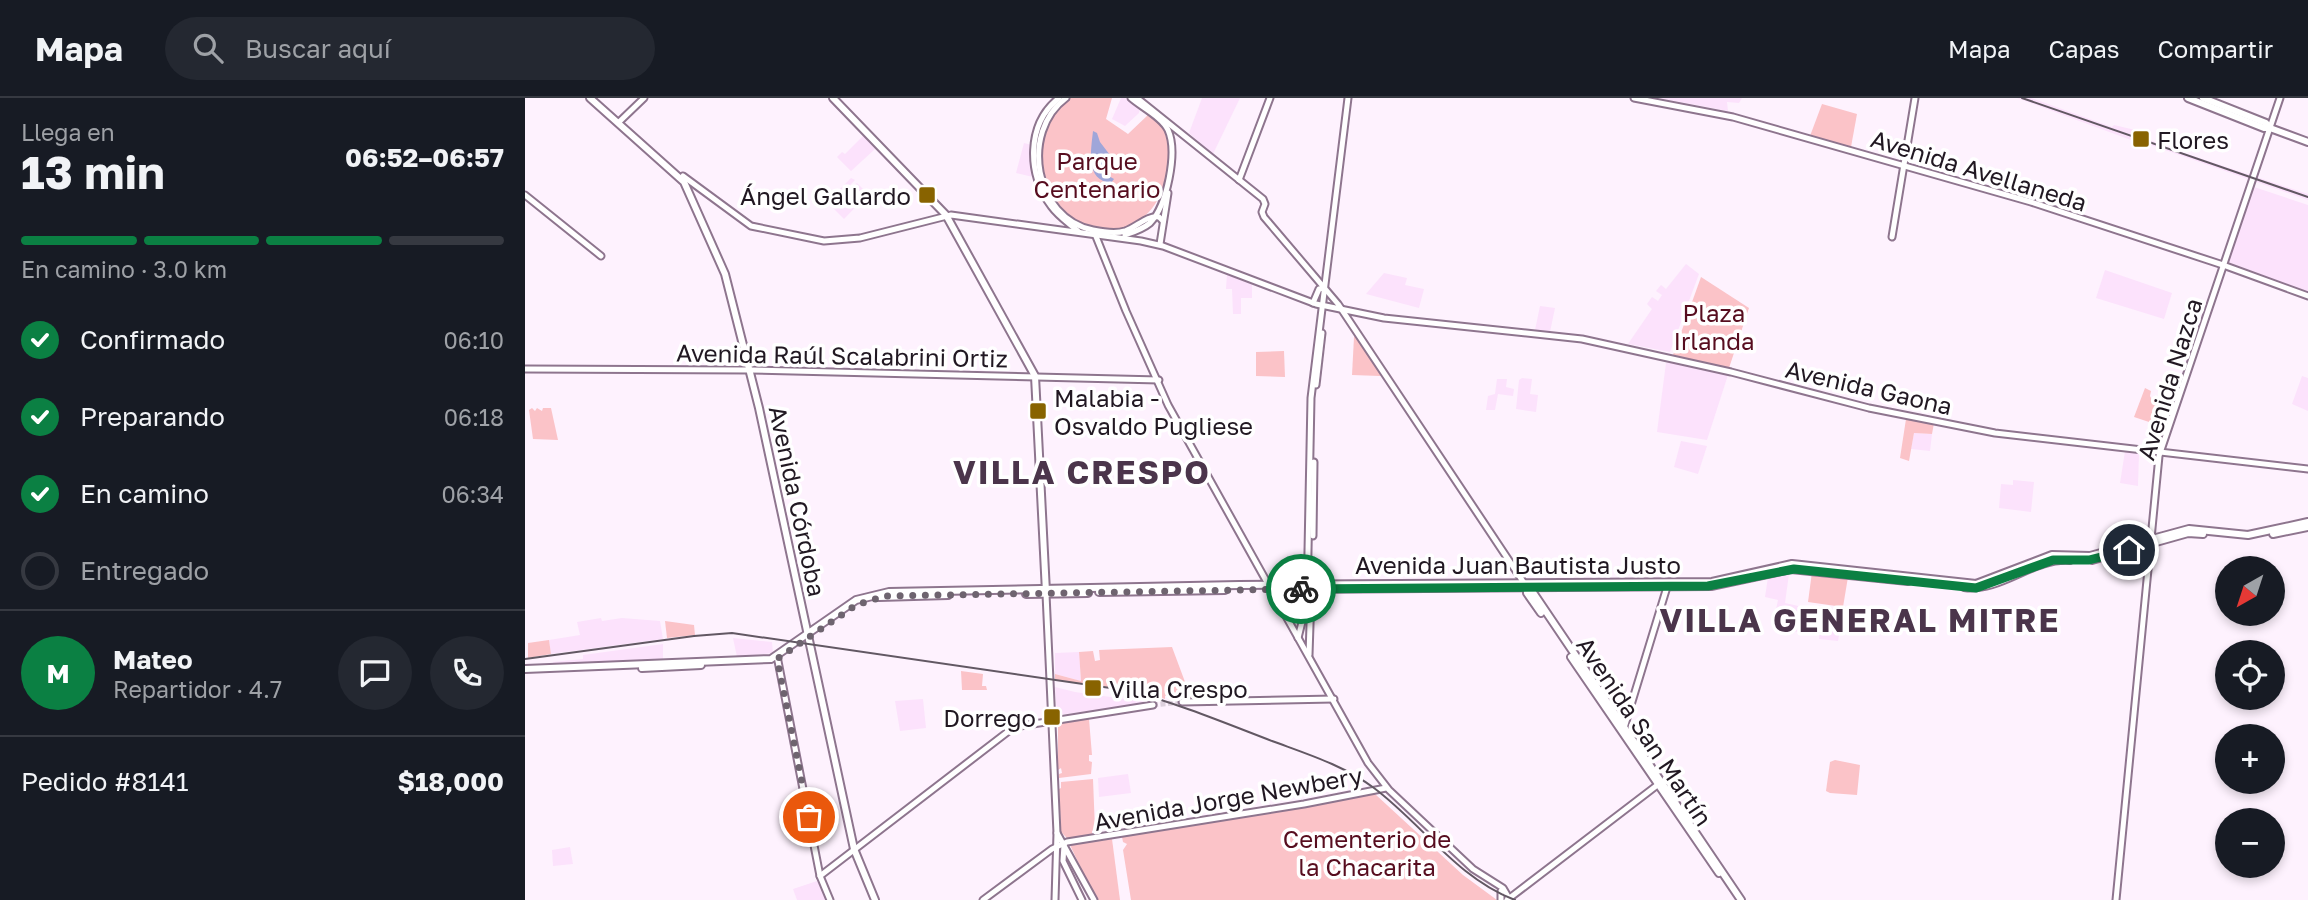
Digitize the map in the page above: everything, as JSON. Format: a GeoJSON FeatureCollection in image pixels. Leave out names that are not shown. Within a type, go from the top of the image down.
{"type":"FeatureCollection","features":[{"type":"Feature","properties":{"kind":"main road","name":"Avenida Córdoba"},"geometry":{"type":"LineString","coordinates":[[590,98],[683,176]]}},
{"type":"Feature","properties":{"kind":"main road"},"geometry":{"type":"LineString","coordinates":[[618,123],[644,98]]}},
{"type":"Feature","properties":{"kind":"main road"},"geometry":{"type":"LineString","coordinates":[[833,98],[946,215],[1035,376],[1053,720],[1057,833],[1055,900]]}},
{"type":"Feature","properties":{"kind":"main road"},"geometry":{"type":"LineString","coordinates":[[1059,98],[1041,120],[1033,155],[1037,178],[1045,198],[1079,228]]}},
{"type":"Feature","properties":{"kind":"main road"},"geometry":{"type":"LineString","coordinates":[[1056,209],[1040,177],[1038,149],[1048,117],[1066,98]]}},
{"type":"Feature","properties":{"kind":"main road"},"geometry":{"type":"LineString","coordinates":[[1131,98],[1176,129],[1180,135],[1263,199],[1265,204],[1262,212],[1345,312]]}},
{"type":"Feature","properties":{"kind":"main road"},"geometry":{"type":"LineString","coordinates":[[1122,238],[1148,224],[1156,213],[1165,193],[1173,148],[1166,126],[1137,98]]}},
{"type":"Feature","properties":{"kind":"main road"},"geometry":{"type":"LineString","coordinates":[[1239,180],[1270,98]]}},
{"type":"Feature","properties":{"kind":"main road"},"geometry":{"type":"LineString","coordinates":[[1309,656],[1311,398],[1347,98]]}},
{"type":"Feature","properties":{"kind":"main road","name":"Avenida Avellaneda"},"geometry":{"type":"LineString","coordinates":[[1634,98],[1733,117],[2033,202],[2308,296]]}},
{"type":"Feature","properties":{"kind":"main road"},"geometry":{"type":"LineString","coordinates":[[1892,237],[1915,98]]}},
{"type":"Feature","properties":{"kind":"main road"},"geometry":{"type":"LineString","coordinates":[[2188,98],[2308,142]]}},
{"type":"Feature","properties":{"kind":"main road"},"geometry":{"type":"LineString","coordinates":[[2203,98],[2266,123],[2270,128]]}},
{"type":"Feature","properties":{"kind":"main road","name":"Avenida Nazca"},"geometry":{"type":"LineString","coordinates":[[2116,900],[2160,452],[2280,98]]}},
{"type":"Feature","properties":{"kind":"main road"},"geometry":{"type":"LineString","coordinates":[[1169,134],[1176,129]]}},
{"type":"Feature","properties":{"kind":"main road"},"geometry":{"type":"LineString","coordinates":[[1169,134],[1173,138],[1180,135]]}},
{"type":"Feature","properties":{"kind":"main road"},"geometry":{"type":"LineString","coordinates":[[1160,244],[1180,135]]}},
{"type":"Feature","properties":{"kind":"main road","name":"Avenida Córdoba"},"geometry":{"type":"LineString","coordinates":[[665,162],[684,182],[723,268],[750,370],[853,846],[875,900]]}},
{"type":"Feature","properties":{"kind":"main road"},"geometry":{"type":"LineString","coordinates":[[683,176],[751,226],[824,241],[860,238],[946,215],[1117,233],[1132,228],[1156,213]]}},
{"type":"Feature","properties":{"kind":"main road"},"geometry":{"type":"LineString","coordinates":[[525,195],[601,256]]}},
{"type":"Feature","properties":{"kind":"main road"},"geometry":{"type":"LineString","coordinates":[[1156,213],[1163,221]]}},
{"type":"Feature","properties":{"kind":"main road","name":"Avenida Gaona"},"geometry":{"type":"LineString","coordinates":[[1079,228],[1095,234],[1160,244],[1313,303],[1345,312],[1580,338],[1668,357],[1868,408],[1995,433],[2308,469]]}},
{"type":"Feature","properties":{"kind":"main road"},"geometry":{"type":"LineString","coordinates":[[1138,230],[1138,240]]}},
{"type":"Feature","properties":{"kind":"main road"},"geometry":{"type":"LineString","coordinates":[[1095,234],[1154,371],[1155,380],[1270,587],[1298,630]]}},
{"type":"Feature","properties":{"kind":"main road"},"geometry":{"type":"LineString","coordinates":[[1313,303],[1319,289],[1324,288]]}},
{"type":"Feature","properties":{"kind":"main road","name":"Avenida San Martín"},"geometry":{"type":"LineString","coordinates":[[1345,312],[1529,595],[1741,900]]}},
{"type":"Feature","properties":{"kind":"main road","name":"Avenida Raúl Scalabrini Ortiz"},"geometry":{"type":"LineString","coordinates":[[525,369],[750,370],[1155,380]]}},
{"type":"Feature","properties":{"kind":"main road","name":"Avenida Juan Bautista Justo"},"geometry":{"type":"LineString","coordinates":[[525,671],[777,658],[856,600],[886,592],[1270,587],[1719,586],[1794,569],[1976,588],[2053,560],[2089,560],[2192,529],[2248,535],[2308,524]]}},
{"type":"Feature","properties":{"kind":"main road","name":"Avenida Juan Bautista Justo"},"geometry":{"type":"LineString","coordinates":[[1525,586],[1712,582],[1791,564],[1976,584],[2052,555],[2088,556],[2150,542]]}},
{"type":"Feature","properties":{"kind":"main road"},"geometry":{"type":"LineString","coordinates":[[1623,731],[1667,587]]}},
{"type":"Feature","properties":{"kind":"main road"},"geometry":{"type":"LineString","coordinates":[[1309,602],[1298,630],[1298,638],[1368,763],[1387,788],[1473,869],[1502,889],[1509,900],[1659,784]]}},
{"type":"Feature","properties":{"kind":"main road"},"geometry":{"type":"LineString","coordinates":[[777,658],[820,876],[830,900]]}},
{"type":"Feature","properties":{"kind":"main road"},"geometry":{"type":"LineString","coordinates":[[1182,702],[1334,699]]}},
{"type":"Feature","properties":{"kind":"main road"},"geometry":{"type":"LineString","coordinates":[[820,876],[853,846],[1012,728],[1153,705]]}},
{"type":"Feature","properties":{"kind":"main road","name":"Avenida Jorge Newbery"},"geometry":{"type":"LineString","coordinates":[[983,900],[1056,847],[1068,850],[1074,842],[1387,788]]}},
{"type":"Feature","properties":{"kind":"main road"},"geometry":{"type":"LineString","coordinates":[[1057,833],[1093,899]]}},
{"type":"Feature","properties":{"kind":"main road"},"geometry":{"type":"LineString","coordinates":[[1056,864],[1070,861],[1068,850]]}},
{"type":"Feature","properties":{"kind":"main road"},"geometry":{"type":"LineString","coordinates":[[1068,850],[1062,853],[1064,864],[1080,897],[1087,890],[1093,899]]}},
{"type":"Feature","properties":{"kind":"main road"},"geometry":{"type":"LineString","coordinates":[[1502,889],[1512,887]]}},
{"type":"Feature","properties":{"kind":"main road"},"geometry":{"type":"LineString","coordinates":[[1501,900],[1502,889]]}},
{"type":"Feature","properties":{"kind":"shaded area"},"geometry":{"type":"Polygon","coordinates":[[[1121,98],[1140,108],[1139,113],[1125,126],[1112,119],[1121,98]]]}},
{"type":"Feature","properties":{"kind":"shaded area"},"geometry":{"type":"Polygon","coordinates":[[[1202,98],[1240,98],[1213,154],[1189,133],[1202,98]]]}},
{"type":"Feature","properties":{"kind":"shaded area"},"geometry":{"type":"Polygon","coordinates":[[[1658,98],[1742,98],[1739,103],[1727,102],[1728,111],[1658,98]]]}},
{"type":"Feature","properties":{"kind":"shaded area"},"geometry":{"type":"Polygon","coordinates":[[[2017,98],[2031,98],[2112,127],[2114,125],[2131,129],[2166,147],[2308,194],[2308,200],[2131,140],[2017,98]]]}},
{"type":"Feature","properties":{"kind":"shaded area"},"geometry":{"type":"Polygon","coordinates":[[[864,135],[875,149],[851,171],[837,157],[842,152],[845,154],[864,135]]]}},
{"type":"Feature","properties":{"kind":"shaded area"},"geometry":{"type":"Polygon","coordinates":[[[1024,143],[1032,145],[1033,177],[1016,173],[1024,143]]]}},
{"type":"Feature","properties":{"kind":"shaded area"},"geometry":{"type":"Polygon","coordinates":[[[851,178],[855,180],[848,187],[850,189],[857,183],[868,194],[844,219],[827,202],[851,178]]]}},
{"type":"Feature","properties":{"kind":"shaded area"},"geometry":{"type":"Polygon","coordinates":[[[2254,187],[2308,205],[2308,292],[2228,262],[2254,187]]]}},
{"type":"Feature","properties":{"kind":"shaded area"},"geometry":{"type":"Polygon","coordinates":[[[1686,264],[1699,274],[1670,352],[1628,344],[1652,309],[1647,304],[1652,297],[1658,301],[1662,295],[1656,291],[1661,285],[1666,289],[1686,264]]]}},
{"type":"Feature","properties":{"kind":"shaded area"},"geometry":{"type":"Polygon","coordinates":[[[2105,270],[2172,293],[2164,319],[2096,298],[2105,270]]]}},
{"type":"Feature","properties":{"kind":"shaded area"},"geometry":{"type":"Polygon","coordinates":[[[1384,273],[1407,278],[1405,285],[1424,289],[1419,308],[1366,294],[1384,273]]]}},
{"type":"Feature","properties":{"kind":"shaded area"},"geometry":{"type":"Polygon","coordinates":[[[1227,274],[1252,284],[1252,298],[1241,298],[1241,314],[1233,314],[1232,289],[1226,289],[1227,274]]]}},
{"type":"Feature","properties":{"kind":"shaded area"},"geometry":{"type":"Polygon","coordinates":[[[1540,306],[1555,308],[1550,332],[1535,330],[1540,306]]]}},
{"type":"Feature","properties":{"kind":"shaded area"},"geometry":{"type":"Polygon","coordinates":[[[1666,363],[1728,375],[1707,440],[1657,432],[1666,363]]]}},
{"type":"Feature","properties":{"kind":"shaded area"},"geometry":{"type":"Polygon","coordinates":[[[2302,376],[2308,378],[2308,411],[2292,404],[2302,376]]]}},
{"type":"Feature","properties":{"kind":"shaded area"},"geometry":{"type":"Polygon","coordinates":[[[1497,379],[1507,379],[1506,387],[1514,389],[1513,396],[1498,394],[1495,410],[1486,410],[1488,396],[1495,394],[1497,379]]]}},
{"type":"Feature","properties":{"kind":"shaded area"},"geometry":{"type":"Polygon","coordinates":[[[1532,379],[1530,394],[1538,395],[1536,412],[1516,409],[1519,380],[1532,379]]]}},
{"type":"Feature","properties":{"kind":"shaded area"},"geometry":{"type":"Polygon","coordinates":[[[1914,433],[1932,434],[1930,451],[1911,449],[1914,433]]]}},
{"type":"Feature","properties":{"kind":"shaded area"},"geometry":{"type":"Polygon","coordinates":[[[1681,441],[1707,446],[1698,474],[1674,467],[1681,441]]]}},
{"type":"Feature","properties":{"kind":"shaded area"},"geometry":{"type":"Polygon","coordinates":[[[2125,451],[2139,453],[2138,486],[2120,483],[2125,451]]]}},
{"type":"Feature","properties":{"kind":"shaded area"},"geometry":{"type":"Polygon","coordinates":[[[2013,480],[2034,482],[2031,512],[1999,508],[2001,484],[2013,485],[2013,480]]]}},
{"type":"Feature","properties":{"kind":"shaded area"},"geometry":{"type":"Polygon","coordinates":[[[1787,572],[1789,574],[1785,603],[1803,607],[1798,632],[1772,628],[1778,600],[1765,597],[1768,577],[1787,572]]]}},
{"type":"Feature","properties":{"kind":"shaded area"},"geometry":{"type":"Polygon","coordinates":[[[1822,608],[1843,612],[1838,641],[1819,639],[1822,608]]]}},
{"type":"Feature","properties":{"kind":"shaded area"},"geometry":{"type":"Polygon","coordinates":[[[601,618],[602,621],[622,618],[660,621],[663,639],[551,654],[549,640],[580,635],[577,622],[601,618]]]}},
{"type":"Feature","properties":{"kind":"shaded area"},"geometry":{"type":"Polygon","coordinates":[[[733,638],[772,642],[773,653],[737,657],[733,638]]]}},
{"type":"Feature","properties":{"kind":"shaded area"},"geometry":{"type":"Polygon","coordinates":[[[663,644],[663,660],[554,666],[553,662],[583,659],[583,655],[663,644]]]}},
{"type":"Feature","properties":{"kind":"shaded area"},"geometry":{"type":"Polygon","coordinates":[[[1079,652],[1081,681],[1055,674],[1055,653],[1079,652]]]}},
{"type":"Feature","properties":{"kind":"shaded area"},"geometry":{"type":"Polygon","coordinates":[[[1055,687],[1075,692],[1153,703],[1057,715],[1055,687]]]}},
{"type":"Feature","properties":{"kind":"shaded area"},"geometry":{"type":"Polygon","coordinates":[[[923,699],[926,728],[900,731],[895,701],[923,699]]]}},
{"type":"Feature","properties":{"kind":"shaded area"},"geometry":{"type":"Polygon","coordinates":[[[1128,774],[1131,793],[1099,797],[1098,778],[1128,774]]]}},
{"type":"Feature","properties":{"kind":"shaded area"},"geometry":{"type":"Polygon","coordinates":[[[570,847],[573,864],[553,866],[552,850],[570,847]]]}},
{"type":"Feature","properties":{"kind":"shaded area"},"geometry":{"type":"Polygon","coordinates":[[[817,881],[827,900],[797,900],[793,889],[817,881]]]}},
{"type":"Feature","properties":{"kind":"green space","name":"Parque Centenario"},"geometry":{"type":"Polygon","coordinates":[[[1069,98],[1112,98],[1106,119],[1128,134],[1149,114],[1167,134],[1169,156],[1158,200],[1144,217],[1126,227],[1107,230],[1087,226],[1068,216],[1053,200],[1043,179],[1041,144],[1045,129],[1053,115],[1069,98]]]}},
{"type":"Feature","properties":{"kind":"green space"},"geometry":{"type":"Polygon","coordinates":[[[1822,104],[1857,114],[1851,147],[1810,136],[1822,104]]]}},
{"type":"Feature","properties":{"kind":"green space","name":"Plaza Irlanda"},"geometry":{"type":"Polygon","coordinates":[[[1701,277],[1749,308],[1729,368],[1673,355],[1701,277]]]}},
{"type":"Feature","properties":{"kind":"green space"},"geometry":{"type":"Polygon","coordinates":[[[1356,336],[1381,374],[1380,376],[1352,375],[1356,336]]]}},
{"type":"Feature","properties":{"kind":"green space"},"geometry":{"type":"Polygon","coordinates":[[[1284,351],[1285,377],[1256,376],[1256,352],[1284,351]]]}},
{"type":"Feature","properties":{"kind":"green space"},"geometry":{"type":"Polygon","coordinates":[[[2145,388],[2151,391],[2152,400],[2163,403],[2166,396],[2174,399],[2164,427],[2134,417],[2145,388]]]}},
{"type":"Feature","properties":{"kind":"green space"},"geometry":{"type":"Polygon","coordinates":[[[532,408],[542,411],[543,408],[551,408],[558,440],[533,439],[529,410],[532,408]]]}},
{"type":"Feature","properties":{"kind":"green space"},"geometry":{"type":"Polygon","coordinates":[[[1906,419],[1934,423],[1932,434],[1914,433],[1909,461],[1900,458],[1906,419]]]}},
{"type":"Feature","properties":{"kind":"green space"},"geometry":{"type":"Polygon","coordinates":[[[1812,572],[1848,577],[1843,607],[1808,602],[1812,572]]]}},
{"type":"Feature","properties":{"kind":"green space"},"geometry":{"type":"Polygon","coordinates":[[[665,621],[694,625],[695,635],[667,638],[665,621]]]}},
{"type":"Feature","properties":{"kind":"green space"},"geometry":{"type":"Polygon","coordinates":[[[549,640],[551,654],[528,658],[528,643],[549,640]]]}},
{"type":"Feature","properties":{"kind":"green space"},"geometry":{"type":"Polygon","coordinates":[[[1172,647],[1191,698],[1165,696],[1165,699],[1132,688],[1055,680],[1055,674],[1081,681],[1079,652],[1093,651],[1095,661],[1100,660],[1099,650],[1172,647]]]}},
{"type":"Feature","properties":{"kind":"green space"},"geometry":{"type":"Polygon","coordinates":[[[961,671],[983,674],[982,686],[986,686],[987,690],[962,690],[961,671]]]}},
{"type":"Feature","properties":{"kind":"green space"},"geometry":{"type":"Polygon","coordinates":[[[1087,718],[1092,755],[1089,755],[1089,761],[1092,762],[1091,774],[1059,778],[1062,773],[1061,768],[1058,770],[1058,726],[1060,723],[1087,718]]]}},
{"type":"Feature","properties":{"kind":"green space"},"geometry":{"type":"Polygon","coordinates":[[[1835,760],[1860,765],[1857,795],[1826,791],[1830,762],[1835,760]]]}},
{"type":"Feature","properties":{"kind":"green space"},"geometry":{"type":"Polygon","coordinates":[[[1093,779],[1095,830],[1092,831],[1092,836],[1068,839],[1061,832],[1061,782],[1093,779]]]}},
{"type":"Feature","properties":{"kind":"green space","name":"Cementerio de la Chacarita"},"geometry":{"type":"Polygon","coordinates":[[[1375,794],[1463,875],[1497,900],[1131,900],[1123,850],[1127,844],[1122,837],[1375,794]]]}},
{"type":"Feature","properties":{"kind":"green space"},"geometry":{"type":"Polygon","coordinates":[[[1112,839],[1120,900],[1096,900],[1070,845],[1112,839]]]}},
{"type":"Feature","properties":{"kind":"water"},"geometry":{"type":"Polygon","coordinates":[[[1093,131],[1113,159],[1107,175],[1114,179],[1111,183],[1103,181],[1093,171],[1093,131]]]}},
{"type":"Feature","properties":{"kind":"tunnel"},"geometry":{"type":"LineString","coordinates":[[1153,705],[1182,702]]}},
{"type":"Feature","properties":{"kind":"railway"},"geometry":{"type":"LineString","coordinates":[[2022,98],[2308,197]]}},
{"type":"Feature","properties":{"kind":"railway"},"geometry":{"type":"LineString","coordinates":[[525,659],[732,633],[1131,691],[1202,714],[1350,773],[1391,802],[1475,878],[1515,900]]}},
{"type":"Feature","properties":{"kind":"way so far"},"geometry":{"type":"LineString","coordinates":[[809,817],[777,659],[859,603],[885,596],[1301,589]]}},
{"type":"Feature","properties":{"kind":"place","name":"Flores"},"geometry":{"type":"Point","coordinates":[2141,139]}},
{"type":"Feature","properties":{"kind":"place","name":"Ángel Gallardo"},"geometry":{"type":"Point","coordinates":[927,195]}},
{"type":"Feature","properties":{"kind":"place","name":"Malabia - Osvaldo Pugliese"},"geometry":{"type":"Point","coordinates":[1038,411]}},
{"type":"Feature","properties":{"kind":"place","name":"Villa Crespo"},"geometry":{"type":"Point","coordinates":[1093,688]}},
{"type":"Feature","properties":{"kind":"place","name":"Dorrego"},"geometry":{"type":"Point","coordinates":[1052,717]}},
{"type":"Feature","properties":{"kind":"district","name":"VILLA CRESPO"},"geometry":{"type":"Point","coordinates":[1082,472]}},
{"type":"Feature","properties":{"kind":"district","name":"VILLA GENERAL MITRE"},"geometry":{"type":"Point","coordinates":[1860,620]}},
{"type":"Feature","properties":{"kind":"route"},"geometry":{"type":"LineString","coordinates":[[1301,589],[1719,586],[1791,569],[1976,588],[2053,560],[2089,560],[2129,550]]}}]}
